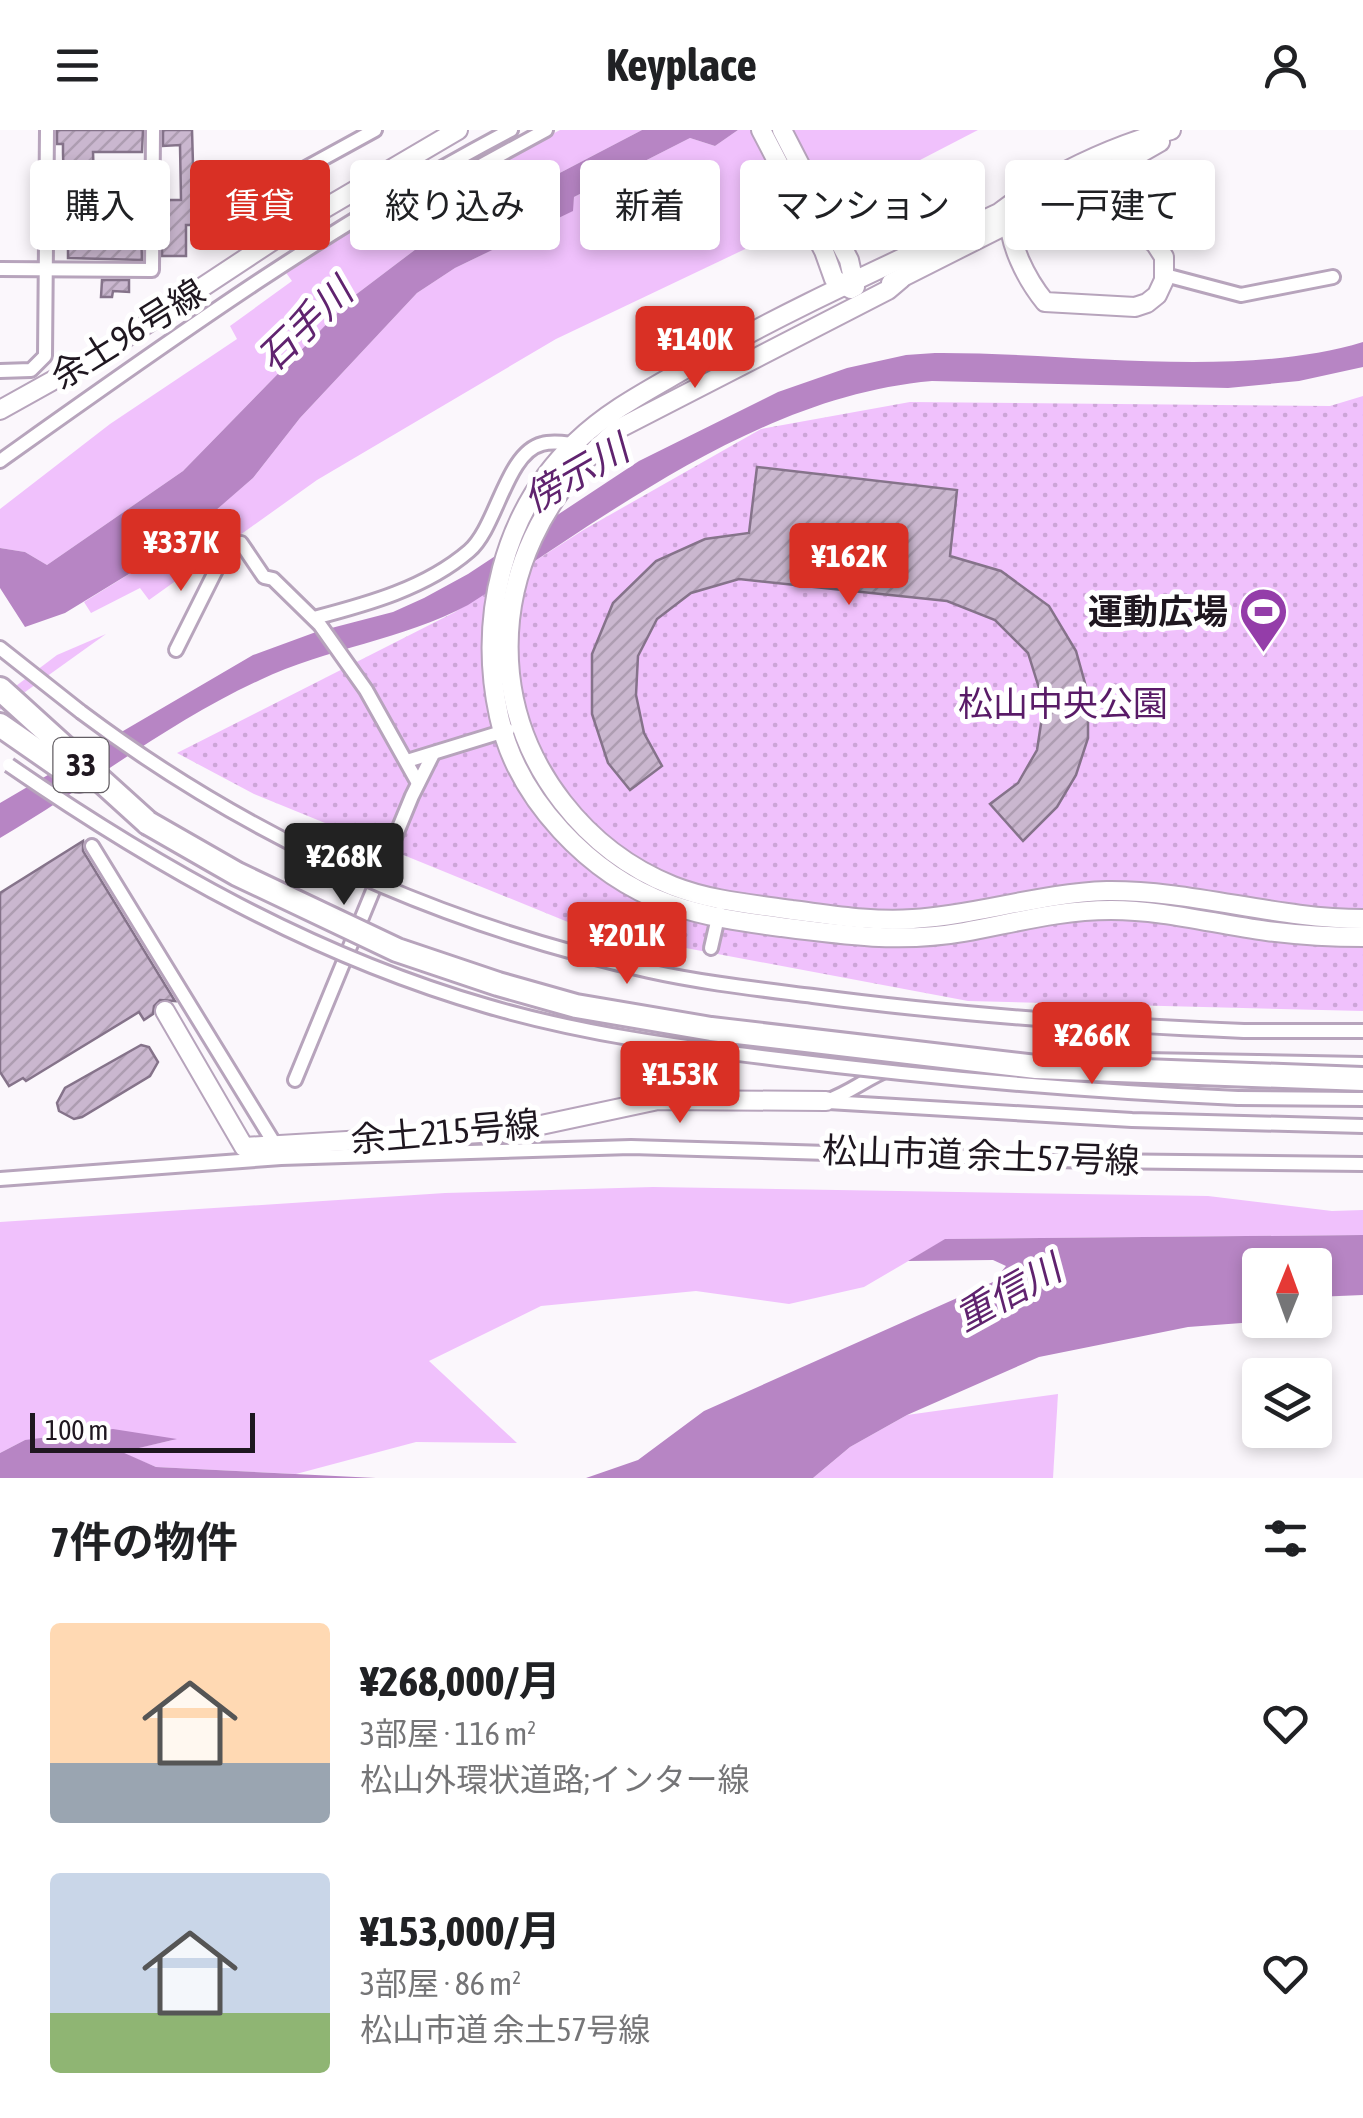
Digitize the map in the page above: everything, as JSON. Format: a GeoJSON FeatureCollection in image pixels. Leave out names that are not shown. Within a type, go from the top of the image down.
{"type":"FeatureCollection","features":[{"type":"Feature","properties":{"kind":"highway","name":"33"},"geometry":{"type":"LineString","coordinates":[[8,697],[148,822]]}},
{"type":"Feature","properties":{"kind":"highway","name":"33"},"geometry":{"type":"LineString","coordinates":[[1,725],[148,822],[237,874],[397,950],[576,1006],[711,1029],[1036,1067],[1363,1079]]}},
{"type":"Feature","properties":{"kind":"street"},"geometry":{"type":"LineString","coordinates":[[0,371],[31,370],[45,356],[47,130]]}},
{"type":"Feature","properties":{"kind":"street"},"geometry":{"type":"LineString","coordinates":[[0,269],[152,270],[153,130]]}},
{"type":"Feature","properties":{"kind":"street"},"geometry":{"type":"LineString","coordinates":[[317,160],[353,137],[375,130]]}},
{"type":"Feature","properties":{"kind":"street","name":"余土96号線"},"geometry":{"type":"LineString","coordinates":[[330,205],[458,130]]}},
{"type":"Feature","properties":{"kind":"street"},"geometry":{"type":"LineString","coordinates":[[457,160],[511,130]]}},
{"type":"Feature","properties":{"kind":"street"},"geometry":{"type":"LineString","coordinates":[[491,160],[546,130]]}},
{"type":"Feature","properties":{"kind":"street"},"geometry":{"type":"LineString","coordinates":[[761,130],[780,160]]}},
{"type":"Feature","properties":{"kind":"street"},"geometry":{"type":"LineString","coordinates":[[782,130],[794,160]]}},
{"type":"Feature","properties":{"kind":"street"},"geometry":{"type":"LineString","coordinates":[[1125,160],[1173,130]]}},
{"type":"Feature","properties":{"kind":"street"},"geometry":{"type":"LineString","coordinates":[[1094,160],[1173,130]]}},
{"type":"Feature","properties":{"kind":"street"},"geometry":{"type":"LineString","coordinates":[[1005,216],[804,304],[607,415],[574,444],[541,484],[502,563],[492,624],[492,666],[511,729],[541,805],[588,856],[638,890],[668,904],[912,920],[1057,894],[1124,892],[1196,898],[1268,912],[1363,918]]}},
{"type":"Feature","properties":{"kind":"street"},"geometry":{"type":"LineString","coordinates":[[985,235],[1005,219]]}},
{"type":"Feature","properties":{"kind":"street"},"geometry":{"type":"LineString","coordinates":[[0,462],[270,271],[350,221]]}},
{"type":"Feature","properties":{"kind":"street"},"geometry":{"type":"LineString","coordinates":[[985,239],[1002,241],[1019,256]]}},
{"type":"Feature","properties":{"kind":"street","name":"余土96号線"},"geometry":{"type":"LineString","coordinates":[[0,410],[104,352],[259,250]]}},
{"type":"Feature","properties":{"kind":"street"},"geometry":{"type":"LineString","coordinates":[[841,250],[849,260],[864,268],[884,267]]}},
{"type":"Feature","properties":{"kind":"street"},"geometry":{"type":"LineString","coordinates":[[511,729],[510,617],[520,566],[548,509],[577,467],[618,429],[960,250]]}},
{"type":"Feature","properties":{"kind":"street"},"geometry":{"type":"LineString","coordinates":[[1018,250],[1045,302],[1135,307],[1157,295],[1165,275],[1160,250]]}},
{"type":"Feature","properties":{"kind":"street"},"geometry":{"type":"LineString","coordinates":[[824,251],[834,279],[851,286],[902,280]]}},
{"type":"Feature","properties":{"kind":"street"},"geometry":{"type":"LineString","coordinates":[[804,304],[823,280],[824,251]]}},
{"type":"Feature","properties":{"kind":"street"},"geometry":{"type":"LineString","coordinates":[[844,311],[851,286],[849,260]]}},
{"type":"Feature","properties":{"kind":"street"},"geometry":{"type":"LineString","coordinates":[[1165,275],[1241,295],[1333,277]]}},
{"type":"Feature","properties":{"kind":"street"},"geometry":{"type":"LineString","coordinates":[[317,621],[399,592],[436,574],[470,550],[482,536],[506,484],[529,450],[540,444],[574,444]]}},
{"type":"Feature","properties":{"kind":"street"},"geometry":{"type":"LineString","coordinates":[[241,544],[264,577],[273,579],[317,621],[366,690],[418,783]]}},
{"type":"Feature","properties":{"kind":"street"},"geometry":{"type":"LineString","coordinates":[[176,650],[223,556]]}},
{"type":"Feature","properties":{"kind":"street"},"geometry":{"type":"LineString","coordinates":[[0,648],[81,712],[208,798],[309,854],[452,914],[568,950],[702,980],[874,1004],[1038,1020],[1244,1031],[1363,1031]]}},
{"type":"Feature","properties":{"kind":"street"},"geometry":{"type":"LineString","coordinates":[[407,761],[511,729]]}},
{"type":"Feature","properties":{"kind":"street"},"geometry":{"type":"LineString","coordinates":[[295,1080],[433,754]]}},
{"type":"Feature","properties":{"kind":"street"},"geometry":{"type":"LineString","coordinates":[[5,762],[169,868],[258,916],[383,971],[486,1006],[640,1040],[869,1070],[1032,1086],[1238,1098],[1363,1099]]}},
{"type":"Feature","properties":{"kind":"street"},"geometry":{"type":"LineString","coordinates":[[92,846],[279,1152]]}},
{"type":"Feature","properties":{"kind":"street"},"geometry":{"type":"LineString","coordinates":[[720,910],[872,938],[964,932],[1059,912],[1124,910],[1192,916],[1265,930],[1363,936]]}},
{"type":"Feature","properties":{"kind":"street"},"geometry":{"type":"LineString","coordinates":[[711,948],[720,910]]}},
{"type":"Feature","properties":{"kind":"street"},"geometry":{"type":"LineString","coordinates":[[0,1179],[246,1154],[165,1012]]}},
{"type":"Feature","properties":{"kind":"street"},"geometry":{"type":"LineString","coordinates":[[826,1102],[848,1094],[897,1064],[1064,1076],[1104,1059],[1363,1064]]}},
{"type":"Feature","properties":{"kind":"street","name":"余土215号線"},"geometry":{"type":"LineString","coordinates":[[246,1154],[513,1131],[658,1100],[826,1102],[1132,1120],[1363,1126]]}},
{"type":"Feature","properties":{"kind":"street","name":"松山市道 余土57号線"},"geometry":{"type":"LineString","coordinates":[[279,1152],[631,1146],[1110,1161],[1363,1164]]}},
{"type":"Feature","properties":{"kind":"green space"},"geometry":{"type":"Polygon","coordinates":[[[560,130],[642,130],[560,173],[560,160],[504,160],[560,130]]]}},
{"type":"Feature","properties":{"kind":"green space"},"geometry":{"type":"Polygon","coordinates":[[[738,130],[978,130],[920,160],[740,160],[740,250],[743,250],[556,339],[317,480],[149,600],[140,588],[91,613],[84,602],[142,566],[253,478],[300,418],[417,293],[492,250],[560,250],[560,217],[572,211],[574,197],[580,194],[580,250],[720,250],[720,160],[647,160],[690,138],[715,146],[738,130]]]}},
{"type":"Feature","properties":{"kind":"green space"},"geometry":{"type":"Polygon","coordinates":[[[350,231],[350,250],[415,250],[354,296],[183,471],[47,565],[25,552],[0,548],[0,509],[110,424],[237,339],[230,326],[292,281],[284,270],[318,250],[330,250],[330,243],[350,231]]]}},
{"type":"Feature","properties":{"kind":"green space","name":"松山中央公園"},"geometry":{"type":"Polygon","coordinates":[[[1363,396],[1363,1011],[968,1001],[585,929],[254,794],[177,753],[455,612],[585,529],[761,429],[910,402],[1330,406],[1363,396]]]}},
{"type":"Feature","properties":{"kind":"green space"},"geometry":{"type":"Polygon","coordinates":[[[106,634],[0,710],[0,698],[57,655],[106,634]]]}},
{"type":"Feature","properties":{"kind":"green space"},"geometry":{"type":"Polygon","coordinates":[[[653,1187],[1208,1196],[1332,1211],[1363,1210],[1363,1235],[946,1239],[864,1287],[789,1304],[696,1291],[541,1306],[429,1361],[517,1443],[416,1442],[296,1474],[156,1467],[120,1452],[173,1440],[25,1440],[0,1453],[0,1222],[445,1193],[653,1187]]]}},
{"type":"Feature","properties":{"kind":"green space"},"geometry":{"type":"Polygon","coordinates":[[[1058,1394],[1053,1478],[813,1478],[850,1447],[907,1415],[1058,1394]]]}},
{"type":"Feature","properties":{"kind":"water"},"geometry":{"type":"Polygon","coordinates":[[[642,130],[738,130],[715,146],[690,138],[647,160],[585,160],[642,130]]]}},
{"type":"Feature","properties":{"kind":"water"},"geometry":{"type":"Polygon","coordinates":[[[580,162],[580,194],[574,197],[573,211],[560,217],[560,173],[580,162]]]}},
{"type":"Feature","properties":{"kind":"water"},"geometry":{"type":"Polygon","coordinates":[[[415,250],[492,250],[417,293],[300,418],[253,478],[200,524],[142,566],[65,613],[25,627],[0,588],[0,548],[25,552],[47,565],[183,471],[354,296],[415,250]]]}},
{"type":"Feature","properties":{"kind":"water"},"geometry":{"type":"Polygon","coordinates":[[[1363,342],[1363,367],[1299,381],[1228,388],[932,381],[868,391],[807,410],[688,465],[468,605],[417,627],[285,669],[226,697],[0,838],[0,803],[253,655],[316,632],[393,612],[424,598],[468,574],[639,461],[778,392],[847,368],[906,355],[1207,362],[1262,360],[1363,342]]]}},
{"type":"Feature","properties":{"kind":"water","name":"重信川"},"geometry":{"type":"Polygon","coordinates":[[[1363,1235],[1363,1295],[1332,1296],[1332,1248],[1242,1248],[1242,1323],[1188,1327],[1039,1357],[907,1415],[850,1447],[813,1478],[586,1478],[638,1460],[704,1411],[993,1282],[1006,1266],[993,1260],[908,1261],[945,1239],[1363,1235]]]}},
{"type":"Feature","properties":{"kind":"water"},"geometry":{"type":"Polygon","coordinates":[[[113,1429],[177,1439],[122,1452],[156,1467],[376,1478],[0,1478],[0,1453],[25,1440],[113,1429]]]}},
{"type":"Feature","properties":{"kind":"building"},"geometry":{"type":"Polygon","coordinates":[[[57,130],[143,130],[142,152],[93,152],[93,160],[63,160],[63,144],[57,144],[57,130]]]}},
{"type":"Feature","properties":{"kind":"building"},"geometry":{"type":"Polygon","coordinates":[[[163,130],[192,130],[186,256],[162,256],[162,250],[170,250],[170,200],[181,200],[180,145],[163,146],[163,130]]]}},
{"type":"Feature","properties":{"kind":"building"},"geometry":{"type":"Polygon","coordinates":[[[68,250],[142,250],[142,260],[68,258],[68,250]]]}},
{"type":"Feature","properties":{"kind":"building"},"geometry":{"type":"Polygon","coordinates":[[[102,280],[129,280],[129,292],[113,291],[112,297],[101,297],[102,280]]]}},
{"type":"Feature","properties":{"kind":"building"},"geometry":{"type":"Polygon","coordinates":[[[757,467],[957,490],[950,556],[1001,571],[1049,606],[1076,651],[1088,694],[1088,738],[1076,775],[1057,807],[1023,841],[990,804],[1018,783],[1037,750],[1044,704],[1028,653],[995,620],[947,601],[739,579],[691,593],[657,619],[638,656],[636,695],[644,733],[662,766],[630,790],[608,763],[592,714],[592,654],[613,603],[656,561],[705,539],[749,533],[757,467]]]}},
{"type":"Feature","properties":{"kind":"building"},"geometry":{"type":"Polygon","coordinates":[[[83,841],[83,851],[175,1001],[160,1000],[153,1014],[144,1020],[139,1012],[26,1081],[23,1078],[9,1086],[0,1072],[0,893],[83,841]]]}},
{"type":"Feature","properties":{"kind":"building"},"geometry":{"type":"Polygon","coordinates":[[[141,1045],[149,1047],[158,1062],[150,1076],[82,1117],[74,1119],[59,1111],[57,1103],[65,1088],[141,1045]]]}},
{"type":"Feature","properties":{"kind":"place","name":"運動広場"},"geometry":{"type":"Point","coordinates":[1263,654]}},
{"type":"Feature","properties":{"kind":"water label","name":"石手川"},"geometry":{"type":"Point","coordinates":[305,325]}},
{"type":"Feature","properties":{"kind":"water label","name":"傍示川"},"geometry":{"type":"Point","coordinates":[576,474]}}]}
